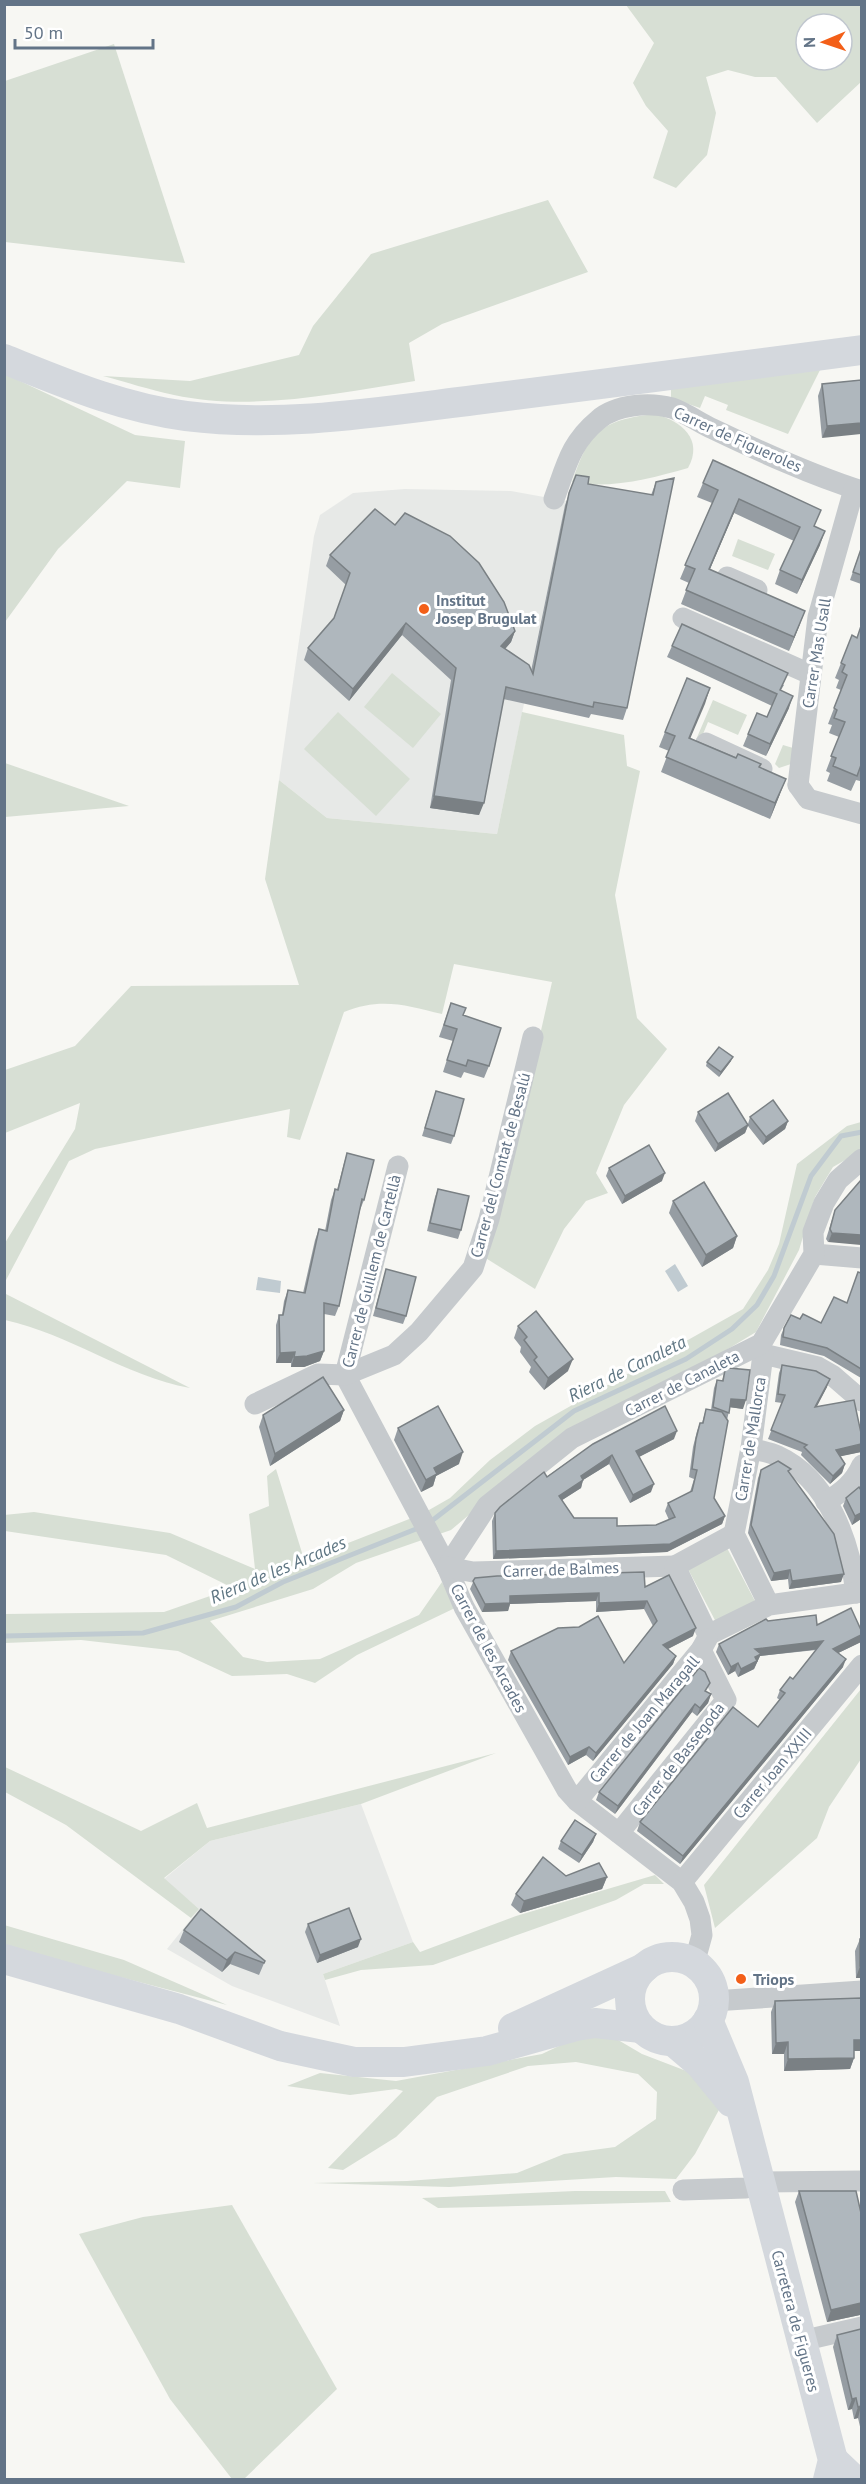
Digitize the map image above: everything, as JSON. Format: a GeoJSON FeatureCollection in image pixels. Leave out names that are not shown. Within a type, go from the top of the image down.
{"type":"FeatureCollection","features":[{"type":"Feature","properties":{"kind":"main road"},"geometry":{"type":"LineString","coordinates":[[4,359],[103,398],[146,409],[234,421],[279,422],[369,414],[861,350]]}},
{"type":"Feature","properties":{"kind":"main road"},"geometry":{"type":"LineString","coordinates":[[4,1959],[179,2009],[280,2046],[316,2055],[380,2063],[486,2051],[576,2026],[595,2023],[641,2028],[659,2039],[674,2041],[693,2035],[711,2010],[707,1976],[694,1964],[677,1957],[668,1957],[450,2054]]}},
{"type":"Feature","properties":{"kind":"main road"},"geometry":{"type":"LineString","coordinates":[[641,2028],[633,2014],[630,1998],[634,1981],[644,1968]]}},
{"type":"Feature","properties":{"kind":"main road","name":"Carretera de Figueres"},"geometry":{"type":"LineString","coordinates":[[711,2010],[762,2182],[801,2341],[845,2475]]}},
{"type":"Feature","properties":{"kind":"main road"},"geometry":{"type":"LineString","coordinates":[[674,2041],[700,2064],[742,2117]]}},
{"type":"Feature","properties":{"kind":"street","name":"Carrer de Figueroles"},"geometry":{"type":"LineString","coordinates":[[554,499],[566,461],[580,438],[599,418],[621,409],[648,404],[673,409],[713,429],[858,490]]}},
{"type":"Feature","properties":{"kind":"street","name":"Carrer Mas Usall"},"geometry":{"type":"LineString","coordinates":[[798,785],[818,617],[858,490]]}},
{"type":"Feature","properties":{"kind":"street"},"geometry":{"type":"LineString","coordinates":[[728,577],[778,599]]}},
{"type":"Feature","properties":{"kind":"street"},"geometry":{"type":"LineString","coordinates":[[798,608],[818,617]]}},
{"type":"Feature","properties":{"kind":"street"},"geometry":{"type":"LineString","coordinates":[[683,618],[810,674]]}},
{"type":"Feature","properties":{"kind":"street"},"geometry":{"type":"LineString","coordinates":[[706,744],[798,785],[808,799],[861,814]]}},
{"type":"Feature","properties":{"kind":"street","name":"Carrer del Comtat de Besalú"},"geometry":{"type":"LineString","coordinates":[[345,1375],[394,1354],[419,1332],[473,1268],[489,1219],[533,1037]]}},
{"type":"Feature","properties":{"kind":"street"},"geometry":{"type":"LineString","coordinates":[[861,1159],[838,1180],[824,1203],[813,1232],[814,1254],[762,1349],[818,1367],[832,1375],[861,1401]]}},
{"type":"Feature","properties":{"kind":"street","name":"Carrer de Guillem de Cartellà"},"geometry":{"type":"LineString","coordinates":[[345,1375],[398,1166]]}},
{"type":"Feature","properties":{"kind":"street"},"geometry":{"type":"LineString","coordinates":[[814,1254],[861,1258]]}},
{"type":"Feature","properties":{"kind":"street","name":"Carrer de Mallorca"},"geometry":{"type":"LineString","coordinates":[[734,1534],[751,1448],[762,1349]]}},
{"type":"Feature","properties":{"kind":"street","name":"Carrer de Canaleta"},"geometry":{"type":"LineString","coordinates":[[447,1567],[487,1506],[572,1438],[762,1349]]}},
{"type":"Feature","properties":{"kind":"street"},"geometry":{"type":"LineString","coordinates":[[255,1404],[318,1374],[345,1375]]}},
{"type":"Feature","properties":{"kind":"street","name":"Carrer de les Arcades"},"geometry":{"type":"LineString","coordinates":[[345,1375],[447,1567],[469,1616],[557,1775],[577,1801],[682,1882]]}},
{"type":"Feature","properties":{"kind":"street"},"geometry":{"type":"LineString","coordinates":[[751,1448],[778,1456],[812,1482],[826,1502],[844,1538],[859,1592],[769,1605],[704,1643],[675,1566],[734,1534],[769,1605]]}},
{"type":"Feature","properties":{"kind":"street"},"geometry":{"type":"LineString","coordinates":[[826,1502],[843,1491],[856,1477],[861,1466]]}},
{"type":"Feature","properties":{"kind":"street","name":"Carrer de Balmes"},"geometry":{"type":"LineString","coordinates":[[447,1567],[473,1572],[675,1566]]}},
{"type":"Feature","properties":{"kind":"street","name":"Carrer de Joan Maragall"},"geometry":{"type":"LineString","coordinates":[[577,1801],[704,1643]]}},
{"type":"Feature","properties":{"kind":"street","name":"Carrer de Bassegoda"},"geometry":{"type":"LineString","coordinates":[[619,1833],[726,1700],[704,1643]]}},
{"type":"Feature","properties":{"kind":"street","name":"Carrer Joan XXIII"},"geometry":{"type":"LineString","coordinates":[[682,1882],[861,1665]]}},
{"type":"Feature","properties":{"kind":"street"},"geometry":{"type":"LineString","coordinates":[[682,1882],[694,1902],[700,1919],[702,1935],[694,1964]]}},
{"type":"Feature","properties":{"kind":"street"},"geometry":{"type":"LineString","coordinates":[[711,2010],[861,1991]]}},
{"type":"Feature","properties":{"kind":"street"},"geometry":{"type":"LineString","coordinates":[[683,2190],[746,2188],[762,2182],[861,2181]]}},
{"type":"Feature","properties":{"kind":"street"},"geometry":{"type":"LineString","coordinates":[[801,2341],[861,2327]]}},
{"type":"Feature","properties":{"kind":"shaded area"},"geometry":{"type":"Polygon","coordinates":[[[626,5],[861,5],[861,82],[817,123],[776,77],[755,77],[728,70],[706,77],[716,113],[707,155],[676,188],[653,178],[668,131],[646,106],[633,83],[654,43],[626,5]]]}},
{"type":"Feature","properties":{"kind":"shaded area"},"geometry":{"type":"Polygon","coordinates":[[[114,44],[185,263],[5,242],[5,81],[114,44]]]}},
{"type":"Feature","properties":{"kind":"shaded area"},"geometry":{"type":"Polygon","coordinates":[[[548,200],[588,272],[442,324],[409,343],[415,381],[295,399],[234,402],[174,395],[103,376],[190,381],[299,355],[313,326],[371,254],[548,200]]]}},
{"type":"Feature","properties":{"kind":"shaded area"},"geometry":{"type":"Polygon","coordinates":[[[820,370],[788,434],[726,410],[728,405],[705,396],[700,408],[671,398],[671,388],[820,370]]]}},
{"type":"Feature","properties":{"kind":"shaded area"},"geometry":{"type":"Polygon","coordinates":[[[5,374],[135,435],[185,441],[180,488],[127,481],[58,549],[5,622],[5,374]]]}},
{"type":"Feature","properties":{"kind":"shaded area"},"geometry":{"type":"Polygon","coordinates":[[[655,414],[673,421],[687,433],[693,448],[688,468],[615,484],[572,482],[591,440],[600,431],[622,420],[655,414]]]}},
{"type":"Feature","properties":{"kind":"shaded area","name":"Institut Josep Brugulat"},"geometry":{"type":"Polygon","coordinates":[[[405,489],[511,491],[566,501],[497,834],[327,818],[279,780],[314,536],[320,515],[353,493],[405,489]]]}},
{"type":"Feature","properties":{"kind":"shaded area"},"geometry":{"type":"Polygon","coordinates":[[[738,539],[775,554],[768,570],[732,556],[738,539]]]}},
{"type":"Feature","properties":{"kind":"shaded area"},"geometry":{"type":"Polygon","coordinates":[[[392,673],[441,714],[413,748],[364,707],[392,673]]]}},
{"type":"Feature","properties":{"kind":"shaded area"},"geometry":{"type":"Polygon","coordinates":[[[713,700],[747,715],[738,735],[708,722],[696,751],[692,749],[713,700]]]}},
{"type":"Feature","properties":{"kind":"shaded area"},"geometry":{"type":"Polygon","coordinates":[[[338,712],[410,779],[376,816],[304,749],[338,712]]]}},
{"type":"Feature","properties":{"kind":"shaded area"},"geometry":{"type":"Polygon","coordinates":[[[522,712],[624,735],[627,766],[640,771],[615,895],[637,1018],[667,1049],[624,1105],[596,1173],[608,1193],[586,1201],[564,1229],[535,1289],[484,1257],[497,1225],[552,982],[454,964],[442,1014],[393,1004],[369,1005],[344,1012],[300,1140],[287,1137],[290,1109],[95,1149],[69,1161],[5,1282],[5,1243],[75,1129],[80,1103],[5,1133],[5,1070],[75,1046],[131,986],[299,985],[265,879],[279,780],[327,818],[497,834],[522,712]]]}},
{"type":"Feature","properties":{"kind":"shaded area"},"geometry":{"type":"Polygon","coordinates":[[[783,745],[793,748],[791,764],[779,768],[775,764],[783,745]]]}},
{"type":"Feature","properties":{"kind":"shaded area"},"geometry":{"type":"Polygon","coordinates":[[[5,763],[129,806],[5,817],[5,763]]]}},
{"type":"Feature","properties":{"kind":"shaded area"},"geometry":{"type":"Polygon","coordinates":[[[861,1122],[861,1151],[833,1167],[815,1197],[799,1250],[756,1332],[507,1483],[451,1530],[356,1563],[313,1589],[210,1621],[243,1657],[267,1662],[320,1659],[419,1615],[442,1582],[455,1608],[357,1655],[315,1683],[287,1674],[232,1676],[178,1651],[81,1640],[5,1643],[5,1614],[164,1612],[233,1588],[166,1555],[5,1531],[4,1515],[34,1512],[170,1533],[255,1569],[249,1514],[269,1506],[267,1476],[276,1469],[303,1556],[343,1545],[422,1514],[450,1498],[490,1460],[535,1426],[743,1309],[768,1270],[779,1244],[797,1164],[847,1126],[861,1122]]]}},
{"type":"Feature","properties":{"kind":"shaded area"},"geometry":{"type":"Polygon","coordinates":[[[675,1264],[688,1286],[678,1292],[665,1271],[675,1264]]]}},
{"type":"Feature","properties":{"kind":"shaded area"},"geometry":{"type":"Polygon","coordinates":[[[258,1277],[281,1281],[280,1293],[256,1290],[258,1277]]]}},
{"type":"Feature","properties":{"kind":"shaded area"},"geometry":{"type":"Polygon","coordinates":[[[4,1293],[190,1388],[143,1374],[29,1326],[5,1320],[4,1293]]]}},
{"type":"Feature","properties":{"kind":"shaded area"},"geometry":{"type":"Polygon","coordinates":[[[727,1548],[756,1603],[717,1624],[688,1569],[727,1548]]]}},
{"type":"Feature","properties":{"kind":"shaded area"},"geometry":{"type":"Polygon","coordinates":[[[861,1689],[861,1759],[829,1807],[817,1838],[715,1928],[704,1885],[861,1689]]]}},
{"type":"Feature","properties":{"kind":"shaded area"},"geometry":{"type":"Polygon","coordinates":[[[496,1753],[361,1804],[210,1841],[164,1878],[199,1909],[191,1918],[66,1825],[5,1792],[5,1767],[141,1831],[197,1803],[207,1828],[496,1753]]]}},
{"type":"Feature","properties":{"kind":"shaded area"},"geometry":{"type":"Polygon","coordinates":[[[361,1804],[413,1942],[323,1974],[340,2026],[232,1986],[167,1949],[199,1909],[164,1879],[210,1841],[361,1804]]]}},
{"type":"Feature","properties":{"kind":"shaded area"},"geometry":{"type":"Polygon","coordinates":[[[655,1875],[664,1884],[644,1884],[616,1900],[433,1965],[361,1970],[325,1980],[323,1974],[413,1942],[420,1952],[516,1916],[655,1875]]]}},
{"type":"Feature","properties":{"kind":"shaded area"},"geometry":{"type":"Polygon","coordinates":[[[4,1925],[124,1960],[227,2005],[5,1947],[4,1925]]]}},
{"type":"Feature","properties":{"kind":"shaded area"},"geometry":{"type":"Polygon","coordinates":[[[608,2034],[642,2054],[689,2072],[720,2108],[695,2154],[676,2179],[616,2177],[449,2187],[313,2183],[407,2181],[517,2173],[564,2154],[615,2147],[656,2119],[657,2092],[638,2074],[576,2062],[528,2066],[437,2097],[396,2137],[343,2170],[328,2168],[403,2091],[396,2089],[350,2095],[287,2086],[320,2073],[396,2081],[542,2054],[580,2036],[608,2034]]]}},
{"type":"Feature","properties":{"kind":"shaded area"},"geometry":{"type":"Polygon","coordinates":[[[575,2191],[665,2191],[671,2202],[438,2208],[422,2198],[575,2191]]]}},
{"type":"Feature","properties":{"kind":"shaded area"},"geometry":{"type":"Polygon","coordinates":[[[232,2205],[337,2389],[243,2480],[232,2479],[170,2399],[79,2234],[143,2217],[232,2205]]]}},
{"type":"Feature","properties":{"kind":"building"},"geometry":{"type":"Polygon","coordinates":[[[861,380],[861,423],[827,426],[822,384],[861,380]]]}},
{"type":"Feature","properties":{"kind":"building"},"geometry":{"type":"Polygon","coordinates":[[[713,460],[821,510],[814,526],[825,531],[802,580],[780,570],[800,527],[739,499],[709,569],[805,611],[794,637],[686,590],[695,569],[685,565],[718,490],[703,483],[713,460]]]}},
{"type":"Feature","properties":{"kind":"building"},"geometry":{"type":"Polygon","coordinates":[[[576,475],[589,477],[588,484],[653,495],[656,482],[674,478],[627,708],[594,702],[593,707],[506,687],[484,803],[434,796],[456,668],[406,623],[353,689],[308,648],[334,618],[350,573],[330,555],[375,509],[395,525],[405,513],[450,536],[479,563],[504,602],[515,631],[501,646],[529,665],[533,674],[569,493],[576,475]]]}},
{"type":"Feature","properties":{"kind":"building"},"geometry":{"type":"Polygon","coordinates":[[[861,549],[861,575],[853,572],[861,549]]]}},
{"type":"Feature","properties":{"kind":"building"},"geometry":{"type":"Polygon","coordinates":[[[682,624],[788,673],[780,690],[793,696],[770,744],[748,734],[757,713],[767,717],[777,694],[672,646],[682,624]]]}},
{"type":"Feature","properties":{"kind":"building"},"geometry":{"type":"Polygon","coordinates":[[[861,626],[861,765],[857,776],[833,766],[836,758],[831,756],[845,722],[834,718],[837,710],[834,708],[847,675],[842,672],[845,665],[841,663],[852,635],[857,638],[861,626]]]}},
{"type":"Feature","properties":{"kind":"building"},"geometry":{"type":"Polygon","coordinates":[[[687,678],[710,688],[689,738],[736,758],[738,754],[761,764],[759,767],[786,779],[775,803],[666,757],[675,736],[665,732],[687,678]]]}},
{"type":"Feature","properties":{"kind":"building"},"geometry":{"type":"Polygon","coordinates":[[[451,1003],[466,1008],[463,1015],[501,1028],[489,1066],[468,1060],[466,1066],[447,1060],[457,1029],[444,1025],[451,1003]]]}},
{"type":"Feature","properties":{"kind":"building"},"geometry":{"type":"Polygon","coordinates":[[[719,1047],[733,1057],[721,1072],[707,1062],[719,1047]]]}},
{"type":"Feature","properties":{"kind":"building"},"geometry":{"type":"Polygon","coordinates":[[[436,1091],[464,1099],[454,1136],[425,1128],[436,1091]]]}},
{"type":"Feature","properties":{"kind":"building"},"geometry":{"type":"Polygon","coordinates":[[[728,1093],[748,1125],[718,1144],[698,1112],[728,1093]]]}},
{"type":"Feature","properties":{"kind":"building"},"geometry":{"type":"Polygon","coordinates":[[[773,1100],[788,1121],[766,1137],[750,1117],[773,1100]]]}},
{"type":"Feature","properties":{"kind":"building"},"geometry":{"type":"Polygon","coordinates":[[[649,1145],[665,1173],[625,1196],[609,1168],[649,1145]]]}},
{"type":"Feature","properties":{"kind":"building"},"geometry":{"type":"Polygon","coordinates":[[[347,1153],[374,1160],[364,1200],[362,1199],[339,1306],[324,1303],[324,1351],[294,1357],[295,1352],[280,1353],[279,1315],[283,1315],[288,1290],[305,1293],[319,1229],[327,1231],[335,1189],[338,1190],[347,1153]]]}},
{"type":"Feature","properties":{"kind":"building"},"geometry":{"type":"Polygon","coordinates":[[[861,1180],[861,1235],[832,1233],[830,1229],[835,1210],[861,1180]]]}},
{"type":"Feature","properties":{"kind":"building"},"geometry":{"type":"Polygon","coordinates":[[[704,1182],[737,1236],[706,1255],[673,1201],[704,1182]]]}},
{"type":"Feature","properties":{"kind":"building"},"geometry":{"type":"Polygon","coordinates":[[[438,1189],[469,1196],[461,1230],[430,1223],[438,1189]]]}},
{"type":"Feature","properties":{"kind":"building"},"geometry":{"type":"Polygon","coordinates":[[[386,1269],[416,1277],[406,1316],[376,1308],[386,1269]]]}},
{"type":"Feature","properties":{"kind":"building"},"geometry":{"type":"Polygon","coordinates":[[[858,1272],[861,1273],[861,1369],[827,1348],[783,1337],[784,1328],[791,1315],[800,1319],[803,1314],[821,1323],[834,1297],[847,1303],[858,1272]]]}},
{"type":"Feature","properties":{"kind":"building"},"geometry":{"type":"Polygon","coordinates":[[[536,1311],[573,1359],[548,1378],[534,1360],[537,1357],[524,1340],[527,1337],[518,1326],[536,1311]]]}},
{"type":"Feature","properties":{"kind":"building"},"geometry":{"type":"Polygon","coordinates":[[[782,1365],[816,1371],[830,1379],[815,1407],[854,1400],[861,1444],[836,1450],[845,1464],[833,1476],[804,1447],[807,1445],[771,1430],[785,1395],[778,1394],[782,1365]]]}},
{"type":"Feature","properties":{"kind":"building"},"geometry":{"type":"Polygon","coordinates":[[[729,1368],[750,1370],[746,1400],[731,1399],[729,1413],[713,1407],[717,1380],[723,1381],[725,1370],[729,1368]]]}},
{"type":"Feature","properties":{"kind":"building"},"geometry":{"type":"Polygon","coordinates":[[[323,1377],[344,1410],[275,1454],[263,1415],[323,1377]]]}},
{"type":"Feature","properties":{"kind":"building"},"geometry":{"type":"Polygon","coordinates":[[[438,1406],[463,1452],[434,1468],[437,1474],[426,1480],[398,1428],[438,1406]]]}},
{"type":"Feature","properties":{"kind":"building"},"geometry":{"type":"Polygon","coordinates":[[[665,1406],[677,1431],[636,1451],[654,1484],[633,1495],[612,1455],[581,1476],[583,1480],[559,1496],[574,1518],[617,1518],[617,1526],[656,1525],[675,1517],[668,1503],[692,1491],[697,1470],[692,1469],[696,1439],[706,1409],[722,1412],[728,1421],[714,1498],[725,1516],[670,1544],[496,1551],[495,1513],[500,1507],[544,1472],[547,1477],[593,1444],[665,1406]]]}},
{"type":"Feature","properties":{"kind":"building"},"geometry":{"type":"Polygon","coordinates":[[[778,1461],[791,1469],[788,1471],[834,1534],[844,1574],[792,1581],[790,1570],[774,1573],[751,1525],[761,1470],[778,1461]]]}},
{"type":"Feature","properties":{"kind":"building"},"geometry":{"type":"Polygon","coordinates":[[[859,1487],[861,1513],[855,1516],[846,1498],[859,1487]]]}},
{"type":"Feature","properties":{"kind":"building"},"geometry":{"type":"Polygon","coordinates":[[[644,1572],[645,1587],[669,1575],[696,1628],[663,1645],[676,1656],[596,1753],[589,1747],[570,1757],[511,1651],[558,1628],[579,1627],[598,1616],[624,1663],[657,1621],[647,1601],[599,1603],[599,1593],[510,1596],[510,1603],[485,1604],[473,1581],[475,1578],[497,1576],[644,1572]]]}},
{"type":"Feature","properties":{"kind":"building"},"geometry":{"type":"Polygon","coordinates":[[[851,1608],[861,1635],[833,1649],[846,1659],[683,1856],[640,1822],[733,1707],[758,1727],[785,1693],[780,1690],[790,1677],[793,1679],[823,1641],[755,1649],[761,1654],[755,1657],[757,1661],[741,1669],[738,1663],[731,1667],[719,1644],[766,1619],[768,1621],[816,1615],[817,1625],[851,1608]]]}},
{"type":"Feature","properties":{"kind":"building"},"geometry":{"type":"Polygon","coordinates":[[[699,1668],[705,1672],[710,1683],[705,1691],[711,1694],[700,1708],[695,1704],[618,1806],[599,1792],[699,1668]]]}},
{"type":"Feature","properties":{"kind":"building"},"geometry":{"type":"Polygon","coordinates":[[[575,1820],[596,1834],[582,1855],[561,1841],[575,1820]]]}},
{"type":"Feature","properties":{"kind":"building"},"geometry":{"type":"Polygon","coordinates":[[[543,1857],[566,1876],[599,1863],[607,1877],[524,1901],[516,1894],[543,1857]]]}},
{"type":"Feature","properties":{"kind":"building"},"geometry":{"type":"Polygon","coordinates":[[[349,1908],[361,1939],[320,1955],[308,1924],[349,1908]]]}},
{"type":"Feature","properties":{"kind":"building"},"geometry":{"type":"Polygon","coordinates":[[[201,1909],[265,1961],[264,1963],[235,1952],[227,1960],[184,1930],[201,1909]]]}},
{"type":"Feature","properties":{"kind":"building"},"geometry":{"type":"Polygon","coordinates":[[[861,1939],[861,1966],[860,1966],[861,1939]]]}},
{"type":"Feature","properties":{"kind":"building"},"geometry":{"type":"Polygon","coordinates":[[[861,1998],[861,2040],[854,2040],[854,2058],[788,2059],[788,2042],[776,2043],[775,2001],[861,1998]]]}},
{"type":"Feature","properties":{"kind":"building"},"geometry":{"type":"Polygon","coordinates":[[[799,2191],[856,2191],[861,2213],[861,2303],[831,2310],[799,2191]]]}},
{"type":"Feature","properties":{"kind":"building"},"geometry":{"type":"Polygon","coordinates":[[[861,2329],[861,2406],[858,2407],[856,2398],[852,2399],[837,2335],[861,2329]]]}},
{"type":"Feature","properties":{"kind":"waterway","name":"Riera de Canaleta"},"geometry":{"type":"LineString","coordinates":[[429,1523],[574,1411],[686,1359],[732,1329],[757,1305],[774,1276],[811,1176],[841,1136],[862,1132]]}},
{"type":"Feature","properties":{"kind":"waterway","name":"Riera de les Arcades"},"geometry":{"type":"LineString","coordinates":[[4,1636],[143,1633],[236,1607],[283,1582],[416,1529]]}},
{"type":"Feature","properties":{"kind":"place","name":"Institut Josep Brugulat"},"geometry":{"type":"Point","coordinates":[424,609]}},
{"type":"Feature","properties":{"kind":"place","name":"Triops"},"geometry":{"type":"Point","coordinates":[741,1979]}}]}
